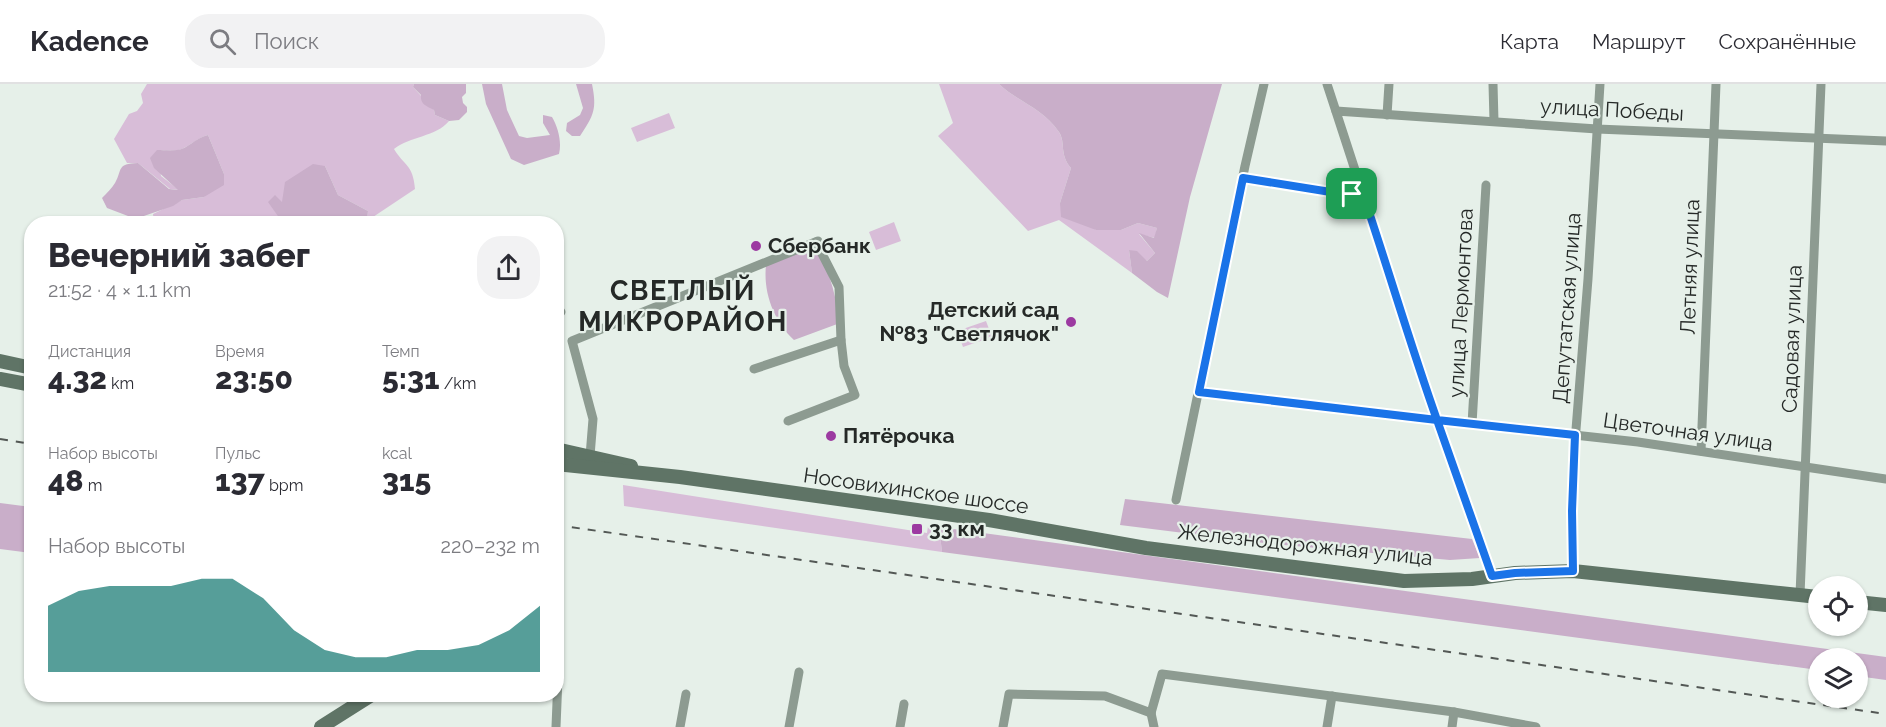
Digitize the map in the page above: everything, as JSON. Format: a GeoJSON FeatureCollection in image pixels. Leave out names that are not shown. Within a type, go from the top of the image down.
{"type":"FeatureCollection","features":[{"type":"Feature","properties":{"kind":"main road"},"geometry":{"type":"LineString","coordinates":[[0,362],[24,366]]}},
{"type":"Feature","properties":{"kind":"main road"},"geometry":{"type":"LineString","coordinates":[[0,379],[24,384]]}},
{"type":"Feature","properties":{"kind":"main road","name":"Носовихинское шоссе"},"geometry":{"type":"LineString","coordinates":[[564,452],[589,463]]}},
{"type":"Feature","properties":{"kind":"main road","name":"Носовихинское шоссе"},"geometry":{"type":"LineString","coordinates":[[564,464],[589,463],[989,520],[1146,548]]}},
{"type":"Feature","properties":{"kind":"main road","name":"Железнодорожная улица"},"geometry":{"type":"LineString","coordinates":[[1146,548],[1404,581],[1435,581],[1515,573],[1573,571],[1808,596]]}},
{"type":"Feature","properties":{"kind":"main road"},"geometry":{"type":"LineString","coordinates":[[1868,603],[1886,605]]}},
{"type":"Feature","properties":{"kind":"main road"},"geometry":{"type":"LineString","coordinates":[[321,727],[361,702]]}},
{"type":"Feature","properties":{"kind":"street"},"geometry":{"type":"LineString","coordinates":[[1176,500],[1264,84]]}},
{"type":"Feature","properties":{"kind":"street"},"geometry":{"type":"LineString","coordinates":[[1327,84],[1409,339],[1492,576]]}},
{"type":"Feature","properties":{"kind":"street"},"geometry":{"type":"LineString","coordinates":[[1387,114],[1389,84]]}},
{"type":"Feature","properties":{"kind":"street"},"geometry":{"type":"LineString","coordinates":[[1493,84],[1494,121]]}},
{"type":"Feature","properties":{"kind":"street","name":"Депутатская улица"},"geometry":{"type":"LineString","coordinates":[[1573,571],[1572,511],[1575,435],[1588,279],[1600,84]]}},
{"type":"Feature","properties":{"kind":"street","name":"Летняя улица"},"geometry":{"type":"LineString","coordinates":[[1701,451],[1716,84]]}},
{"type":"Feature","properties":{"kind":"street","name":"Садовая улица"},"geometry":{"type":"LineString","coordinates":[[1800,595],[1821,84]]}},
{"type":"Feature","properties":{"kind":"street","name":"улица Победы"},"geometry":{"type":"LineString","coordinates":[[1336,111],[1597,129],[1886,141]]}},
{"type":"Feature","properties":{"kind":"street"},"geometry":{"type":"LineString","coordinates":[[1243,178],[1343,194],[1362,191]]}},
{"type":"Feature","properties":{"kind":"street","name":"улица Лермонтова"},"geometry":{"type":"LineString","coordinates":[[1472,424],[1486,185]]}},
{"type":"Feature","properties":{"kind":"street"},"geometry":{"type":"LineString","coordinates":[[589,463],[593,419],[572,341],[817,242],[839,286],[844,366],[855,395],[788,421]]}},
{"type":"Feature","properties":{"kind":"street"},"geometry":{"type":"LineString","coordinates":[[754,369],[842,340]]}},
{"type":"Feature","properties":{"kind":"street","name":"Цветочная улица"},"geometry":{"type":"LineString","coordinates":[[1199,392],[1575,435],[1701,451],[1886,479]]}},
{"type":"Feature","properties":{"kind":"street"},"geometry":{"type":"LineString","coordinates":[[789,727],[799,672]]}},
{"type":"Feature","properties":{"kind":"street"},"geometry":{"type":"LineString","coordinates":[[1154,727],[1151,713],[1161,674],[1454,712],[1536,727]]}},
{"type":"Feature","properties":{"kind":"street"},"geometry":{"type":"LineString","coordinates":[[680,727],[686,694]]}},
{"type":"Feature","properties":{"kind":"street"},"geometry":{"type":"LineString","coordinates":[[1004,727],[1009,694],[1105,696],[1151,713]]}},
{"type":"Feature","properties":{"kind":"street"},"geometry":{"type":"LineString","coordinates":[[1327,727],[1332,696]]}},
{"type":"Feature","properties":{"kind":"street"},"geometry":{"type":"LineString","coordinates":[[556,727],[557,702]]}},
{"type":"Feature","properties":{"kind":"street"},"geometry":{"type":"LineString","coordinates":[[900,727],[904,704]]}},
{"type":"Feature","properties":{"kind":"street"},"geometry":{"type":"LineString","coordinates":[[1452,727],[1454,712]]}},
{"type":"Feature","properties":{"kind":"shaded area"},"geometry":{"type":"Polygon","coordinates":[[[147,84],[414,84],[413,87],[434,110],[435,115],[449,121],[437,130],[394,149],[410,170],[415,189],[374,216],[368,216],[368,211],[338,195],[325,166],[282,203],[279,216],[153,216],[153,214],[182,200],[204,197],[224,174],[208,135],[179,150],[157,150],[161,176],[179,190],[170,189],[138,163],[127,163],[114,139],[129,114],[137,111],[143,103],[141,94],[147,84]]]}},
{"type":"Feature","properties":{"kind":"shaded area"},"geometry":{"type":"Polygon","coordinates":[[[414,84],[466,84],[466,93],[462,97],[467,112],[459,120],[449,121],[435,115],[434,110],[423,103],[421,95],[413,87],[414,84]]]}},
{"type":"Feature","properties":{"kind":"shaded area"},"geometry":{"type":"Polygon","coordinates":[[[482,84],[502,84],[507,110],[519,136],[527,138],[550,135],[543,123],[543,115],[552,117],[559,135],[559,154],[524,165],[511,159],[486,104],[482,84]]]}},
{"type":"Feature","properties":{"kind":"shaded area"},"geometry":{"type":"Polygon","coordinates":[[[576,84],[592,84],[594,106],[591,117],[580,136],[572,136],[566,131],[567,123],[580,115],[583,108],[576,84]]]}},
{"type":"Feature","properties":{"kind":"shaded area"},"geometry":{"type":"Polygon","coordinates":[[[939,84],[999,84],[1046,117],[1059,132],[1065,158],[1071,168],[1060,203],[1096,230],[1121,230],[1138,223],[1157,228],[1155,238],[1139,234],[1155,253],[1147,261],[1129,250],[1132,273],[1059,220],[1028,231],[938,136],[953,123],[939,84]]]}},
{"type":"Feature","properties":{"kind":"shaded area"},"geometry":{"type":"Polygon","coordinates":[[[999,84],[1222,84],[1190,197],[1168,298],[1132,273],[1129,250],[1137,251],[1147,261],[1155,253],[1139,233],[1154,238],[1157,228],[1138,223],[1121,230],[1096,230],[1061,217],[1060,203],[1071,168],[1065,158],[1061,136],[1046,117],[999,84]]]}},
{"type":"Feature","properties":{"kind":"shaded area"},"geometry":{"type":"Polygon","coordinates":[[[669,113],[675,128],[637,142],[631,128],[669,113]]]}},
{"type":"Feature","properties":{"kind":"shaded area"},"geometry":{"type":"Polygon","coordinates":[[[208,135],[224,174],[224,185],[204,197],[182,200],[173,206],[144,216],[128,216],[107,208],[102,198],[115,183],[121,168],[126,165],[138,163],[169,189],[178,190],[154,168],[150,158],[157,150],[181,149],[208,135]]]}},
{"type":"Feature","properties":{"kind":"shaded area"},"geometry":{"type":"Polygon","coordinates":[[[313,164],[325,166],[338,195],[368,211],[368,216],[278,216],[268,202],[275,195],[282,202],[285,182],[313,164]]]}},
{"type":"Feature","properties":{"kind":"shaded area"},"geometry":{"type":"Polygon","coordinates":[[[894,222],[901,241],[876,250],[869,232],[894,222]]]}},
{"type":"Feature","properties":{"kind":"shaded area"},"geometry":{"type":"Polygon","coordinates":[[[812,246],[828,273],[840,323],[794,340],[781,324],[771,306],[766,286],[766,265],[812,246]]]}},
{"type":"Feature","properties":{"kind":"shaded area"},"geometry":{"type":"Polygon","coordinates":[[[986,321],[992,337],[963,347],[957,331],[986,321]]]}},
{"type":"Feature","properties":{"kind":"shaded area"},"geometry":{"type":"Polygon","coordinates":[[[623,485],[927,533],[928,526],[939,527],[942,552],[624,506],[623,485]]]}},
{"type":"Feature","properties":{"kind":"shaded area"},"geometry":{"type":"Polygon","coordinates":[[[1125,499],[1472,539],[1480,558],[1450,560],[1273,544],[1120,525],[1125,499]]]}},
{"type":"Feature","properties":{"kind":"shaded area"},"geometry":{"type":"Polygon","coordinates":[[[0,503],[24,506],[24,552],[0,549],[0,503]]]}},
{"type":"Feature","properties":{"kind":"shaded area"},"geometry":{"type":"Polygon","coordinates":[[[939,527],[1820,648],[1808,648],[1808,669],[942,552],[939,527]]]}},
{"type":"Feature","properties":{"kind":"shaded area"},"geometry":{"type":"Polygon","coordinates":[[[1868,655],[1886,657],[1886,680],[1868,678],[1868,655]]]}},
{"type":"Feature","properties":{"kind":"railway"},"geometry":{"type":"LineString","coordinates":[[0,439],[24,443]]}},
{"type":"Feature","properties":{"kind":"railway"},"geometry":{"type":"LineString","coordinates":[[564,526],[1886,714]]}},
{"type":"Feature","properties":{"kind":"place","name":"Сбербанк"},"geometry":{"type":"Point","coordinates":[756,246]}},
{"type":"Feature","properties":{"kind":"place","name":"Детский сад №83 \"Светлячок\""},"geometry":{"type":"Point","coordinates":[1071,322]}},
{"type":"Feature","properties":{"kind":"place","name":"Пятёрочка"},"geometry":{"type":"Point","coordinates":[831,436]}},
{"type":"Feature","properties":{"kind":"place","name":"33 км"},"geometry":{"type":"Point","coordinates":[917,529]}},
{"type":"Feature","properties":{"kind":"district","name":"СВЕТЛЫЙ МИКРОРАЙОН"},"geometry":{"type":"Point","coordinates":[683,306]}},
{"type":"Feature","properties":{"kind":"route"},"geometry":{"type":"LineString","coordinates":[[1352,194],[1243,178],[1199,392],[1437,420],[1492,576],[1573,571],[1572,511],[1575,435],[1437,420],[1362,191],[1352,194]]}}]}
